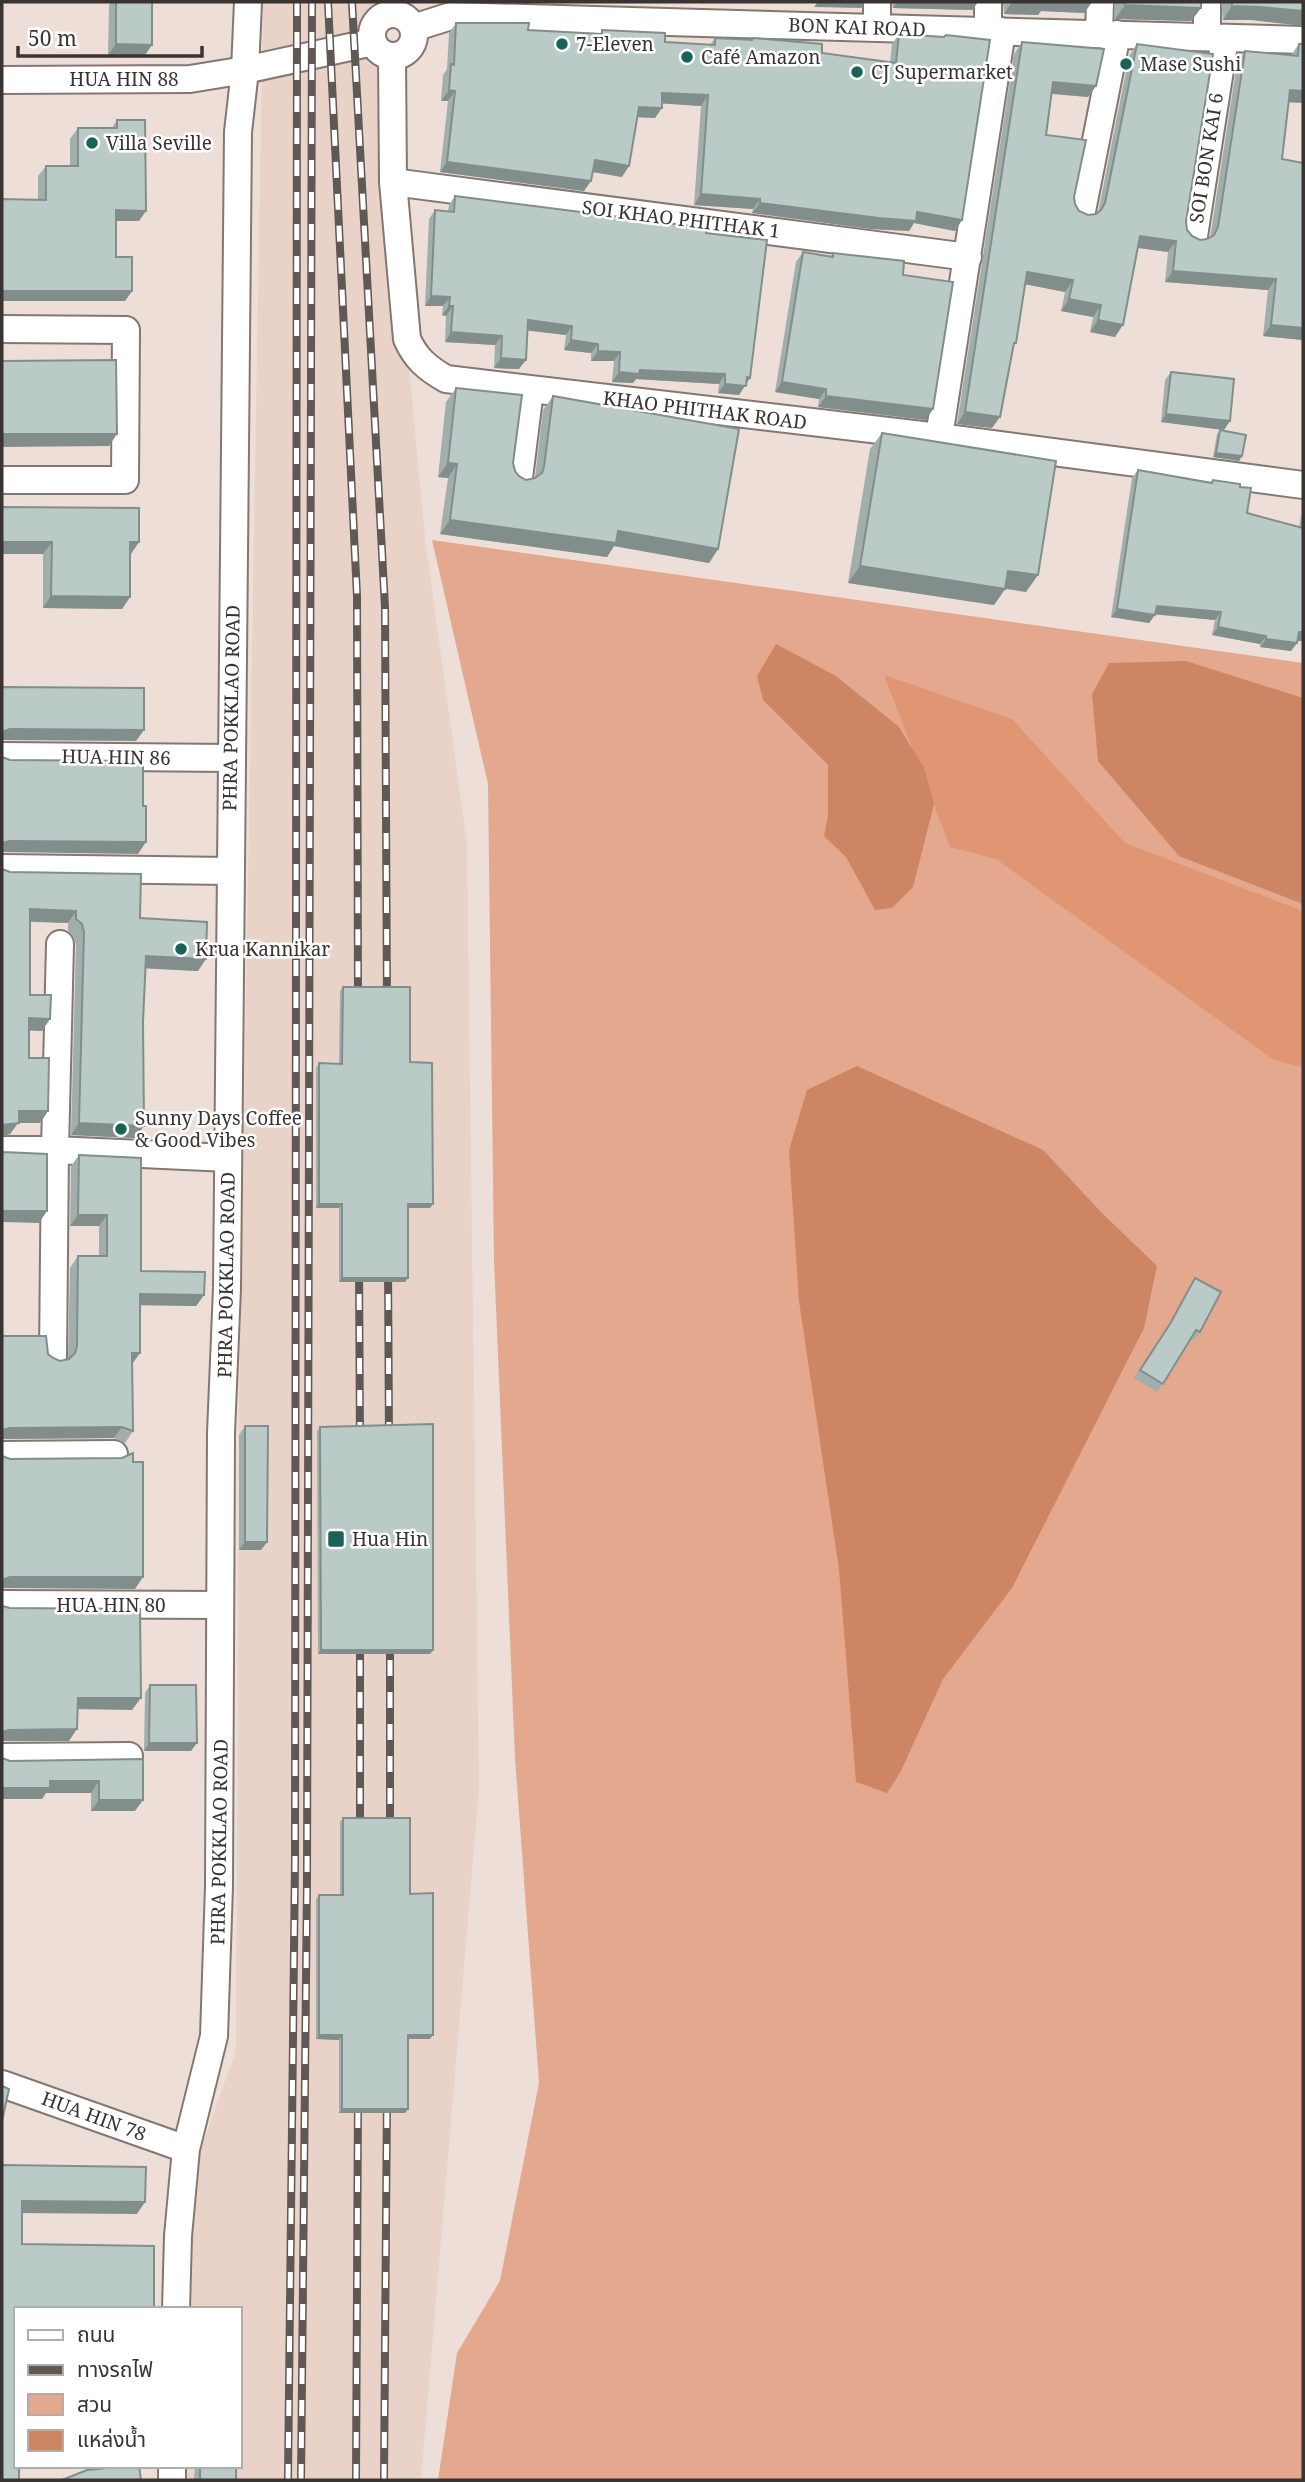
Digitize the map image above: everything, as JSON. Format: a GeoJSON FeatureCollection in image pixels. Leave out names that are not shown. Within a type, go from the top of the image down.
{"type":"FeatureCollection","features":[{"type":"Feature","properties":{"kind":"street","name":"PHRA POKKLAO ROAD"},"geometry":{"type":"LineString","coordinates":[[176,2307],[178,2236],[186,2149],[214,2036],[219,1886],[219,1605],[229,1158],[238,132],[245,70],[248,2]]}},
{"type":"Feature","properties":{"kind":"street"},"geometry":{"type":"LineString","coordinates":[[939,438],[968,257],[995,31],[988,2]]}},
{"type":"Feature","properties":{"kind":"street"},"geometry":{"type":"LineString","coordinates":[[1082,211],[1108,34],[1100,2]]}},
{"type":"Feature","properties":{"kind":"street","name":"SOI BON KAI 6"},"geometry":{"type":"LineString","coordinates":[[1194,236],[1216,37],[1207,2]]}},
{"type":"Feature","properties":{"kind":"street"},"geometry":{"type":"LineString","coordinates":[[408,15],[414,39],[409,50],[404,53],[382,49],[374,24],[382,16],[408,15]]}},
{"type":"Feature","properties":{"kind":"street","name":"BON KAI ROAD"},"geometry":{"type":"LineString","coordinates":[[408,15],[877,15],[995,31],[1303,40]]}},
{"type":"Feature","properties":{"kind":"street","name":"HUA HIN 88"},"geometry":{"type":"LineString","coordinates":[[2,80],[190,79],[382,49]]}},
{"type":"Feature","properties":{"kind":"street","name":"KHAO PHITHAK ROAD"},"geometry":{"type":"LineString","coordinates":[[382,49],[407,339],[412,351],[425,367],[446,379],[1303,485]]}},
{"type":"Feature","properties":{"kind":"street","name":"SOI KHAO PHITHAK 1"},"geometry":{"type":"LineString","coordinates":[[393,182],[968,257]]}},
{"type":"Feature","properties":{"kind":"street"},"geometry":{"type":"LineString","coordinates":[[2,329],[126,330],[125,480],[2,480]]}},
{"type":"Feature","properties":{"kind":"street"},"geometry":{"type":"LineString","coordinates":[[519,478],[530,390]]}},
{"type":"Feature","properties":{"kind":"street","name":"HUA HIN 86"},"geometry":{"type":"LineString","coordinates":[[2,756],[231,758]]}},
{"type":"Feature","properties":{"kind":"street"},"geometry":{"type":"LineString","coordinates":[[2,868],[230,871]]}},
{"type":"Feature","properties":{"kind":"street"},"geometry":{"type":"LineString","coordinates":[[53,1357],[60,944]]}},
{"type":"Feature","properties":{"kind":"street"},"geometry":{"type":"LineString","coordinates":[[2,1150],[229,1158]]}},
{"type":"Feature","properties":{"kind":"street"},"geometry":{"type":"LineString","coordinates":[[2,1454],[114,1454]]}},
{"type":"Feature","properties":{"kind":"street","name":"HUA HIN 80"},"geometry":{"type":"LineString","coordinates":[[2,1604],[219,1605]]}},
{"type":"Feature","properties":{"kind":"street"},"geometry":{"type":"LineString","coordinates":[[2,1757],[129,1756]]}},
{"type":"Feature","properties":{"kind":"street","name":"HUA HIN 78"},"geometry":{"type":"LineString","coordinates":[[2,2084],[186,2149]]}},
{"type":"Feature","properties":{"kind":"shaded area"},"geometry":{"type":"Polygon","coordinates":[[[263,2],[375,2],[425,538],[467,844],[479,1788],[421,2480],[185,2480],[185,2468],[242,2468],[242,2307],[188,2307],[189,2262],[199,2154],[236,2051],[239,1408],[263,2]]]}},
{"type":"Feature","properties":{"kind":"shaded area"},"geometry":{"type":"Polygon","coordinates":[[[884,675],[1012,719],[1125,843],[1303,911],[1303,1067],[1274,1060],[996,859],[950,847],[884,675]]]}},
{"type":"Feature","properties":{"kind":"green space"},"geometry":{"type":"Polygon","coordinates":[[[432,540],[1303,663],[1303,2480],[438,2480],[457,2353],[500,2281],[539,2083],[515,1758],[494,1260],[488,784],[432,540]]]}},
{"type":"Feature","properties":{"kind":"water"},"geometry":{"type":"Polygon","coordinates":[[[776,644],[836,676],[899,727],[924,768],[934,804],[913,887],[892,908],[875,910],[846,857],[824,836],[828,816],[828,765],[763,700],[757,676],[776,644]]]}},
{"type":"Feature","properties":{"kind":"water"},"geometry":{"type":"Polygon","coordinates":[[[1186,661],[1303,698],[1303,904],[1179,856],[1098,761],[1092,694],[1109,663],[1186,661]]]}},
{"type":"Feature","properties":{"kind":"water"},"geometry":{"type":"Polygon","coordinates":[[[857,1066],[1043,1150],[1157,1266],[1144,1328],[1012,1588],[943,1679],[900,1773],[887,1793],[856,1782],[839,1569],[799,1301],[789,1150],[807,1090],[857,1066]]]}},
{"type":"Feature","properties":{"kind":"building"},"geometry":{"type":"Polygon","coordinates":[[[116,2],[152,2],[152,45],[116,44],[116,2]]]}},
{"type":"Feature","properties":{"kind":"building"},"geometry":{"type":"Polygon","coordinates":[[[1124,2],[1201,2],[1201,8],[1125,5],[1124,2]]]}},
{"type":"Feature","properties":{"kind":"building"},"geometry":{"type":"Polygon","coordinates":[[[1232,2],[1303,2],[1303,11],[1232,6],[1232,2]]]}},
{"type":"Feature","properties":{"kind":"building"},"geometry":{"type":"Polygon","coordinates":[[[456,23],[529,23],[528,30],[602,34],[602,30],[665,33],[665,42],[715,45],[715,38],[753,38],[822,44],[822,53],[896,63],[899,34],[990,40],[962,220],[917,212],[916,221],[879,218],[760,203],[760,199],[701,194],[708,95],[662,93],[662,108],[639,107],[629,166],[595,160],[591,181],[447,162],[455,91],[449,90],[451,64],[454,65],[456,23]]]}},
{"type":"Feature","properties":{"kind":"building"},"geometry":{"type":"Polygon","coordinates":[[[1022,42],[1104,49],[1096,86],[1053,82],[1046,135],[1086,140],[1074,197],[1079,211],[1088,215],[1096,214],[1105,203],[1137,44],[1213,54],[1186,222],[1187,230],[1200,240],[1214,235],[1218,227],[1245,51],[1298,56],[1299,44],[1303,44],[1303,91],[1290,90],[1282,159],[1303,163],[1303,328],[1271,325],[1276,279],[1173,271],[1176,241],[1140,236],[1123,325],[1098,320],[1101,305],[1069,299],[1073,280],[1027,272],[1016,343],[1000,417],[965,412],[1022,42]]]}},
{"type":"Feature","properties":{"kind":"building"},"geometry":{"type":"Polygon","coordinates":[[[117,120],[145,120],[146,211],[116,210],[116,257],[132,257],[132,291],[2,291],[2,199],[46,200],[46,166],[78,166],[78,128],[117,128],[117,120]]]}},
{"type":"Feature","properties":{"kind":"building"},"geometry":{"type":"Polygon","coordinates":[[[455,196],[706,228],[706,233],[767,240],[750,378],[747,377],[746,386],[725,384],[725,374],[640,370],[639,374],[619,372],[620,352],[598,351],[598,344],[571,340],[572,326],[528,320],[526,360],[501,358],[502,336],[451,332],[453,306],[449,306],[450,297],[431,296],[435,210],[454,212],[455,196]]]}},
{"type":"Feature","properties":{"kind":"building"},"geometry":{"type":"Polygon","coordinates":[[[803,252],[833,257],[833,253],[904,261],[903,275],[953,282],[933,409],[826,396],[826,389],[782,382],[803,252]]]}},
{"type":"Feature","properties":{"kind":"building"},"geometry":{"type":"Polygon","coordinates":[[[116,360],[117,434],[2,434],[2,361],[116,360]]]}},
{"type":"Feature","properties":{"kind":"building"},"geometry":{"type":"Polygon","coordinates":[[[1171,372],[1234,379],[1230,421],[1166,414],[1171,372]]]}},
{"type":"Feature","properties":{"kind":"building"},"geometry":{"type":"Polygon","coordinates":[[[456,388],[522,395],[513,463],[515,471],[526,480],[542,473],[544,467],[553,396],[739,429],[718,549],[618,531],[616,543],[450,520],[457,464],[448,463],[456,388]]]}},
{"type":"Feature","properties":{"kind":"building"},"geometry":{"type":"Polygon","coordinates":[[[1220,430],[1246,435],[1242,456],[1216,453],[1220,430]]]}},
{"type":"Feature","properties":{"kind":"building"},"geometry":{"type":"Polygon","coordinates":[[[882,433],[1056,461],[1038,575],[1008,571],[1005,589],[860,566],[882,433]]]}},
{"type":"Feature","properties":{"kind":"building"},"geometry":{"type":"Polygon","coordinates":[[[1138,470],[1212,483],[1213,480],[1240,484],[1240,487],[1251,488],[1247,513],[1303,528],[1303,632],[1299,632],[1297,643],[1266,639],[1266,636],[1218,627],[1221,612],[1157,606],[1155,615],[1117,609],[1138,470]]]}},
{"type":"Feature","properties":{"kind":"building"},"geometry":{"type":"Polygon","coordinates":[[[2,507],[139,508],[139,542],[130,542],[130,597],[51,596],[52,542],[2,542],[2,507]]]}},
{"type":"Feature","properties":{"kind":"building"},"geometry":{"type":"Polygon","coordinates":[[[2,687],[144,688],[144,730],[10,729],[2,732],[2,687]]]}},
{"type":"Feature","properties":{"kind":"building"},"geometry":{"type":"Polygon","coordinates":[[[2,757],[10,760],[143,761],[146,842],[2,843],[2,757]]]}},
{"type":"Feature","properties":{"kind":"building"},"geometry":{"type":"Polygon","coordinates":[[[2,869],[10,872],[141,874],[140,918],[207,922],[206,959],[146,956],[143,1022],[144,1126],[79,1123],[84,932],[82,924],[76,919],[76,911],[30,909],[30,995],[51,995],[50,1019],[29,1018],[29,1058],[49,1058],[48,1111],[19,1111],[19,1123],[2,1125],[2,869]]]}},
{"type":"Feature","properties":{"kind":"building"},"geometry":{"type":"Polygon","coordinates":[[[343,987],[410,987],[410,1062],[432,1063],[433,1204],[408,1204],[408,1278],[342,1278],[342,1204],[319,1204],[319,1063],[342,1064],[343,987]]]}},
{"type":"Feature","properties":{"kind":"building"},"geometry":{"type":"Polygon","coordinates":[[[2,1151],[47,1154],[47,1211],[2,1211],[2,1151]]]}},
{"type":"Feature","properties":{"kind":"building"},"geometry":{"type":"Polygon","coordinates":[[[79,1155],[141,1158],[141,1271],[205,1272],[204,1295],[140,1294],[140,1353],[132,1353],[133,1431],[122,1427],[2,1430],[2,1336],[46,1336],[48,1354],[60,1361],[69,1359],[77,1346],[78,1256],[107,1256],[107,1215],[78,1215],[79,1155]]]}},
{"type":"Feature","properties":{"kind":"building"},"geometry":{"type":"Polygon","coordinates":[[[1195,1278],[1221,1292],[1200,1332],[1196,1330],[1163,1384],[1140,1370],[1170,1324],[1195,1278]]]}},
{"type":"Feature","properties":{"kind":"building"},"geometry":{"type":"Polygon","coordinates":[[[433,1424],[433,1650],[321,1650],[320,1427],[433,1424]]]}},
{"type":"Feature","properties":{"kind":"building"},"geometry":{"type":"Polygon","coordinates":[[[245,1426],[268,1426],[267,1542],[245,1542],[245,1426]]]}},
{"type":"Feature","properties":{"kind":"building"},"geometry":{"type":"Polygon","coordinates":[[[133,1453],[133,1462],[143,1462],[143,1577],[10,1577],[2,1580],[2,1456],[10,1459],[122,1458],[133,1453]]]}},
{"type":"Feature","properties":{"kind":"building"},"geometry":{"type":"Polygon","coordinates":[[[2,1606],[140,1609],[141,1698],[78,1698],[77,1729],[2,1732],[2,1606]]]}},
{"type":"Feature","properties":{"kind":"building"},"geometry":{"type":"Polygon","coordinates":[[[150,1685],[196,1685],[197,1743],[149,1743],[150,1685]]]}},
{"type":"Feature","properties":{"kind":"building"},"geometry":{"type":"Polygon","coordinates":[[[2,1758],[10,1761],[143,1759],[143,1800],[99,1800],[99,1781],[50,1781],[50,1788],[2,1788],[2,1758]]]}},
{"type":"Feature","properties":{"kind":"building"},"geometry":{"type":"Polygon","coordinates":[[[343,1818],[410,1818],[410,1894],[433,1893],[433,2035],[408,2035],[408,2109],[342,2109],[342,2035],[319,2035],[319,1895],[343,1895],[343,1818]]]}},
{"type":"Feature","properties":{"kind":"building"},"geometry":{"type":"Polygon","coordinates":[[[2,2086],[9,2089],[2,2121],[2,2086]]]}},
{"type":"Feature","properties":{"kind":"building"},"geometry":{"type":"Polygon","coordinates":[[[2,2165],[146,2167],[145,2202],[22,2201],[22,2244],[154,2246],[154,2307],[14,2307],[14,2468],[19,2468],[19,2480],[2,2480],[2,2165]]]}},
{"type":"Feature","properties":{"kind":"building"},"geometry":{"type":"Polygon","coordinates":[[[139,2468],[141,2480],[62,2480],[87,2470],[139,2468]]]}},
{"type":"Feature","properties":{"kind":"building"},"geometry":{"type":"Polygon","coordinates":[[[200,2468],[236,2468],[236,2480],[200,2480],[200,2468]]]}},
{"type":"Feature","properties":{"kind":"railway"},"geometry":{"type":"LineString","coordinates":[[288,2480],[295,1861],[297,2]]}},
{"type":"Feature","properties":{"kind":"railway"},"geometry":{"type":"LineString","coordinates":[[301,2480],[307,1881],[312,2]]}},
{"type":"Feature","properties":{"kind":"railway"},"geometry":{"type":"LineString","coordinates":[[328,2],[357,596],[358,1007]]}},
{"type":"Feature","properties":{"kind":"railway"},"geometry":{"type":"LineString","coordinates":[[352,2],[385,607],[387,1007]]}},
{"type":"Feature","properties":{"kind":"railway"},"geometry":{"type":"LineString","coordinates":[[359,1262],[360,1444]]}},
{"type":"Feature","properties":{"kind":"railway"},"geometry":{"type":"LineString","coordinates":[[388,1262],[389,1444]]}},
{"type":"Feature","properties":{"kind":"railway"},"geometry":{"type":"LineString","coordinates":[[360,1633],[360,1836]]}},
{"type":"Feature","properties":{"kind":"railway"},"geometry":{"type":"LineString","coordinates":[[390,1633],[390,1836]]}},
{"type":"Feature","properties":{"kind":"railway"},"geometry":{"type":"LineString","coordinates":[[356,2480],[358,2095]]}},
{"type":"Feature","properties":{"kind":"railway"},"geometry":{"type":"LineString","coordinates":[[384,2480],[387,2095]]}},
{"type":"Feature","properties":{"kind":"place","name":"7-Eleven"},"geometry":{"type":"Point","coordinates":[562,44]}},
{"type":"Feature","properties":{"kind":"place","name":"Café Amazon"},"geometry":{"type":"Point","coordinates":[687,57]}},
{"type":"Feature","properties":{"kind":"place","name":"Mase Sushi"},"geometry":{"type":"Point","coordinates":[1126,64]}},
{"type":"Feature","properties":{"kind":"place","name":"CJ Supermarket"},"geometry":{"type":"Point","coordinates":[857,72]}},
{"type":"Feature","properties":{"kind":"place","name":"Villa Seville"},"geometry":{"type":"Point","coordinates":[92,143]}},
{"type":"Feature","properties":{"kind":"place","name":"Krua Kannikar"},"geometry":{"type":"Point","coordinates":[181,949]}},
{"type":"Feature","properties":{"kind":"place","name":"Sunny Days Coffee & Good Vibes"},"geometry":{"type":"Point","coordinates":[121,1129]}},
{"type":"Feature","properties":{"kind":"place","name":"Hua Hin"},"geometry":{"type":"Point","coordinates":[336,1539]}}]}
